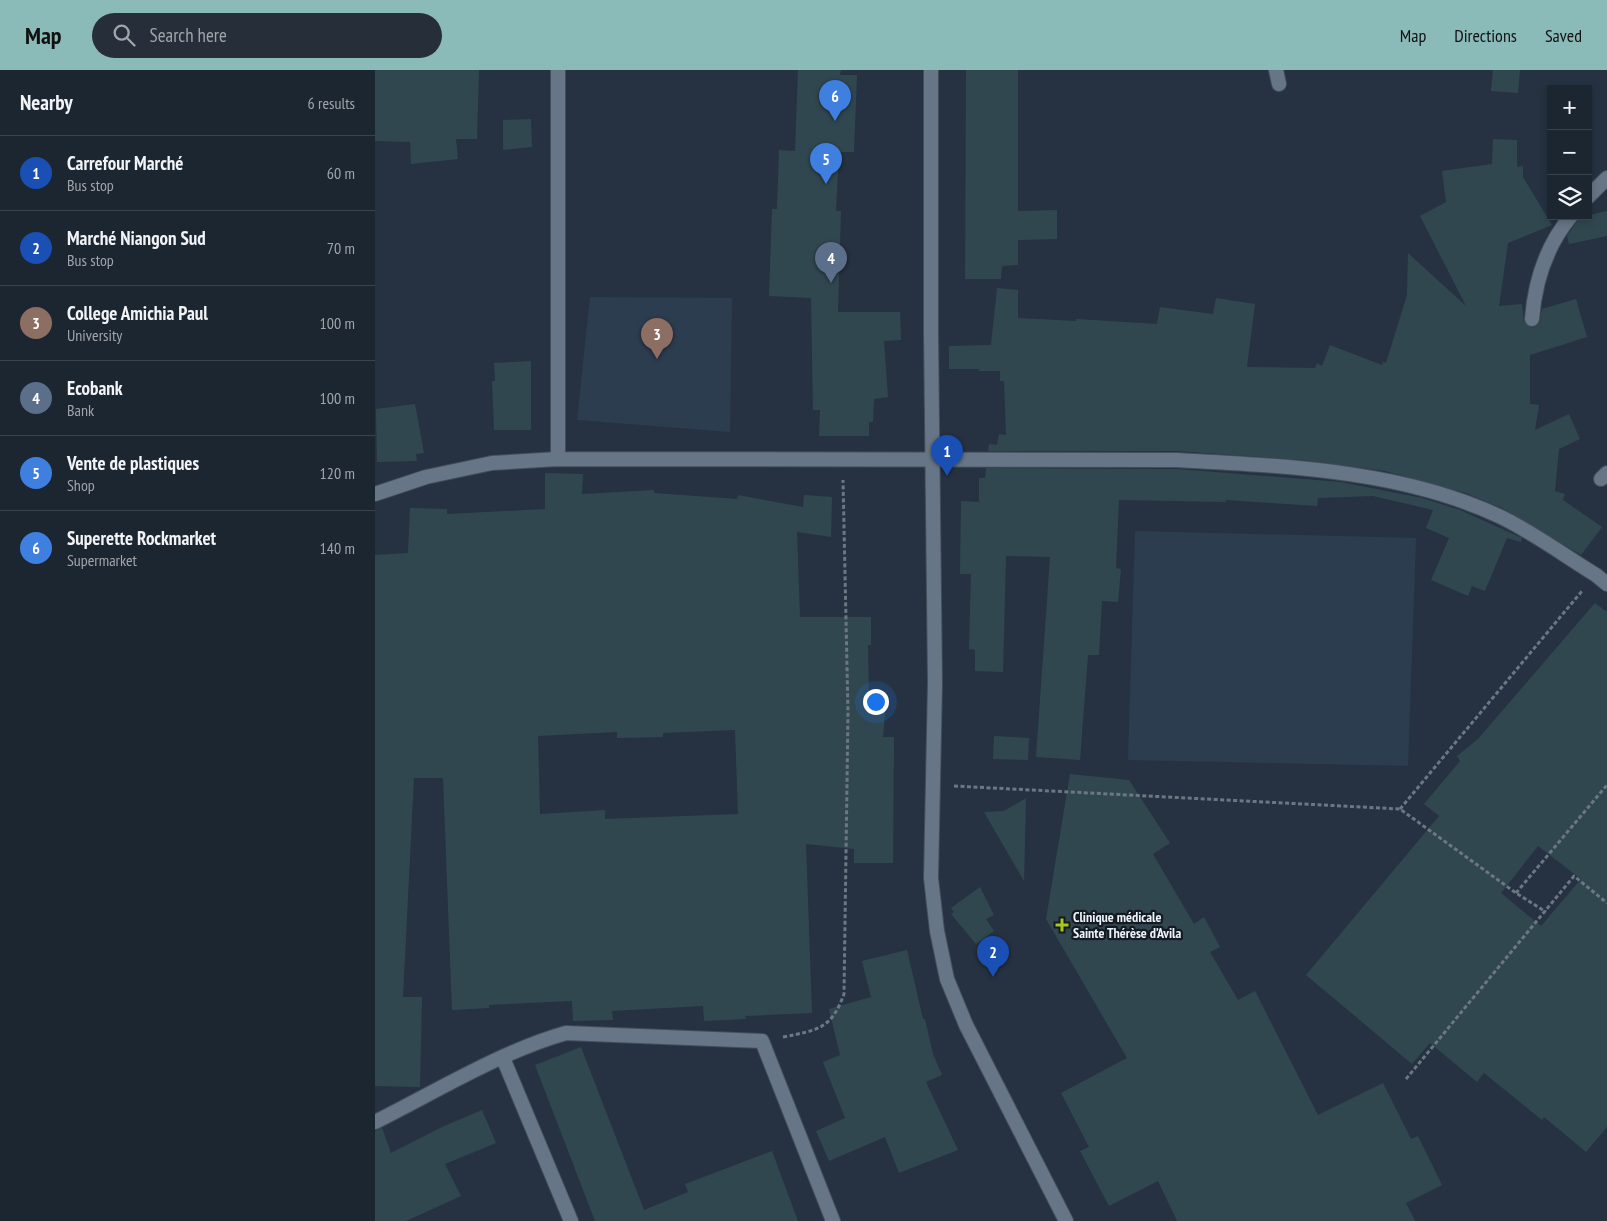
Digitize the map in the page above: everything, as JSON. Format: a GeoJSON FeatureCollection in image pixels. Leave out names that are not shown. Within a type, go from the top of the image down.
{"type":"FeatureCollection","features":[{"type":"Feature","properties":{"kind":"street"},"geometry":{"type":"LineString","coordinates":[[558,70],[558,459]]}},
{"type":"Feature","properties":{"kind":"street"},"geometry":{"type":"LineString","coordinates":[[931,70],[935,683],[931,878],[937,931],[947,979],[966,1025],[1066,1221]]}},
{"type":"Feature","properties":{"kind":"street"},"geometry":{"type":"LineString","coordinates":[[1276,70],[1279,84]]}},
{"type":"Feature","properties":{"kind":"street"},"geometry":{"type":"LineString","coordinates":[[1592,193],[1607,178]]}},
{"type":"Feature","properties":{"kind":"street"},"geometry":{"type":"LineString","coordinates":[[1532,319],[1534,289],[1559,230],[1568,220]]}},
{"type":"Feature","properties":{"kind":"street"},"geometry":{"type":"LineString","coordinates":[[375,494],[426,477],[492,463],[558,459],[1177,460],[1269,465],[1369,478],[1429,490],[1502,517],[1596,575],[1607,584]]}},
{"type":"Feature","properties":{"kind":"street"},"geometry":{"type":"LineString","coordinates":[[375,1122],[503,1058],[544,1040],[566,1033],[762,1041],[833,1221]]}},
{"type":"Feature","properties":{"kind":"street"},"geometry":{"type":"LineString","coordinates":[[503,1058],[571,1221]]}},
{"type":"Feature","properties":{"kind":"path"},"geometry":{"type":"LineString","coordinates":[[762,1041],[818,1030],[838,1011],[844,994],[848,713],[843,460]]}},
{"type":"Feature","properties":{"kind":"path"},"geometry":{"type":"LineString","coordinates":[[1400,809],[1596,575]]}},
{"type":"Feature","properties":{"kind":"path"},"geometry":{"type":"LineString","coordinates":[[933,784],[1400,809],[1516,893],[1546,912]]}},
{"type":"Feature","properties":{"kind":"path"},"geometry":{"type":"LineString","coordinates":[[1516,893],[1607,785]]}},
{"type":"Feature","properties":{"kind":"path"},"geometry":{"type":"LineString","coordinates":[[1406,1079],[1574,876],[1607,903]]}},
{"type":"Feature","properties":{"kind":"shaded area"},"geometry":{"type":"Polygon","coordinates":[[[590,297],[732,298],[730,432],[577,420],[590,297]]]}},
{"type":"Feature","properties":{"kind":"shaded area"},"geometry":{"type":"Polygon","coordinates":[[[1135,531],[1416,538],[1408,766],[1128,760],[1135,531]]]}},
{"type":"Feature","properties":{"kind":"building"},"geometry":{"type":"Polygon","coordinates":[[[375,70],[479,70],[477,139],[456,139],[458,159],[411,164],[410,142],[375,141],[375,70]]]}},
{"type":"Feature","properties":{"kind":"building"},"geometry":{"type":"Polygon","coordinates":[[[798,70],[841,70],[840,75],[857,75],[854,152],[839,152],[836,211],[841,211],[838,312],[900,312],[901,340],[884,341],[888,397],[874,399],[873,422],[869,422],[869,436],[819,436],[820,410],[813,410],[811,298],[769,296],[772,209],[777,209],[779,150],[795,151],[798,70]]]}},
{"type":"Feature","properties":{"kind":"building"},"geometry":{"type":"Polygon","coordinates":[[[966,70],[1018,70],[1018,211],[1057,210],[1057,239],[1018,240],[1018,265],[1002,266],[1001,279],[965,279],[966,70]]]}},
{"type":"Feature","properties":{"kind":"building"},"geometry":{"type":"Polygon","coordinates":[[[1493,70],[1520,70],[1518,93],[1491,91],[1493,70]]]}},
{"type":"Feature","properties":{"kind":"building"},"geometry":{"type":"Polygon","coordinates":[[[531,119],[532,147],[503,150],[503,120],[531,119]]]}},
{"type":"Feature","properties":{"kind":"building"},"geometry":{"type":"Polygon","coordinates":[[[1493,139],[1517,140],[1517,167],[1523,166],[1523,177],[1547,217],[1547,220],[1552,225],[1508,243],[1499,306],[1522,304],[1524,322],[1532,328],[1539,324],[1542,309],[1576,299],[1587,337],[1530,355],[1530,404],[1539,405],[1535,430],[1569,414],[1580,439],[1559,449],[1555,491],[1565,494],[1563,500],[1602,527],[1581,555],[1504,509],[1466,493],[1385,471],[1302,460],[1177,451],[988,451],[989,444],[997,445],[999,434],[1006,435],[1004,381],[1000,381],[1000,371],[949,369],[949,346],[991,345],[997,288],[1018,290],[1018,318],[1076,321],[1076,319],[1157,324],[1160,307],[1213,314],[1216,298],[1255,304],[1247,367],[1315,368],[1317,363],[1322,366],[1330,345],[1382,365],[1383,362],[1386,363],[1407,295],[1408,253],[1466,306],[1420,216],[1446,202],[1442,171],[1492,164],[1493,139]]]}},
{"type":"Feature","properties":{"kind":"building"},"geometry":{"type":"Polygon","coordinates":[[[1607,211],[1607,236],[1569,244],[1567,236],[1578,220],[1592,220],[1592,214],[1607,211]]]}},
{"type":"Feature","properties":{"kind":"building"},"geometry":{"type":"Polygon","coordinates":[[[531,361],[531,430],[494,430],[492,381],[495,381],[494,363],[531,361]]]}},
{"type":"Feature","properties":{"kind":"building"},"geometry":{"type":"Polygon","coordinates":[[[415,404],[424,453],[416,454],[417,461],[377,462],[376,409],[415,404]]]}},
{"type":"Feature","properties":{"kind":"building"},"geometry":{"type":"Polygon","coordinates":[[[986,468],[1177,469],[1341,482],[1422,498],[1460,510],[1522,538],[1521,542],[1507,538],[1485,591],[1472,586],[1468,596],[1431,580],[1449,538],[1426,528],[1433,510],[1373,496],[1318,498],[1317,506],[1226,500],[1226,502],[1119,500],[1116,568],[1121,569],[1118,602],[1102,601],[1099,655],[1088,655],[1080,760],[1036,757],[1050,557],[1006,556],[1003,672],[975,671],[975,650],[969,649],[971,574],[960,574],[961,501],[979,502],[979,478],[985,478],[986,468]]]}},
{"type":"Feature","properties":{"kind":"building"},"geometry":{"type":"Polygon","coordinates":[[[545,473],[583,474],[582,494],[654,490],[654,493],[737,499],[738,495],[803,507],[804,495],[832,497],[831,537],[797,532],[800,617],[871,617],[871,645],[868,645],[869,696],[879,698],[879,703],[886,704],[883,737],[894,737],[893,863],[854,863],[854,849],[806,844],[812,1013],[745,1016],[746,1019],[704,1021],[703,1006],[612,1011],[613,1020],[573,1021],[572,1001],[489,1005],[489,1008],[452,1010],[443,778],[414,778],[403,997],[422,997],[420,1087],[375,1086],[375,555],[408,553],[410,508],[447,509],[447,514],[545,509],[545,473]],[[735,730],[663,733],[663,737],[617,738],[617,732],[538,736],[540,814],[605,810],[605,819],[738,814],[735,730]]]}},
{"type":"Feature","properties":{"kind":"building"},"geometry":{"type":"Polygon","coordinates":[[[1595,603],[1607,612],[1607,1127],[1586,1152],[1544,1117],[1542,1120],[1484,1073],[1477,1082],[1430,1043],[1412,1064],[1306,975],[1439,816],[1424,804],[1460,761],[1457,756],[1478,739],[1595,603]],[[1538,846],[1501,893],[1541,926],[1581,879],[1538,846]]]}},
{"type":"Feature","properties":{"kind":"building"},"geometry":{"type":"Polygon","coordinates":[[[994,736],[1029,738],[1028,760],[993,759],[994,736]]]}},
{"type":"Feature","properties":{"kind":"building"},"geometry":{"type":"Polygon","coordinates":[[[1070,774],[1129,780],[1170,843],[1153,854],[1194,924],[1204,917],[1220,947],[1210,952],[1238,1000],[1255,991],[1318,1115],[1383,1083],[1411,1139],[1418,1136],[1442,1185],[1406,1203],[1415,1221],[1177,1221],[1158,1181],[1109,1206],[1080,1151],[1089,1147],[1061,1093],[1127,1058],[1046,919],[1070,774]]]}},
{"type":"Feature","properties":{"kind":"building"},"geometry":{"type":"Polygon","coordinates":[[[1026,798],[1024,881],[984,812],[1004,811],[1026,798]]]}},
{"type":"Feature","properties":{"kind":"building"},"geometry":{"type":"Polygon","coordinates":[[[980,887],[994,915],[986,919],[994,931],[976,944],[951,914],[954,912],[951,908],[980,887]]]}},
{"type":"Feature","properties":{"kind":"building"},"geometry":{"type":"Polygon","coordinates":[[[907,950],[923,1019],[925,1019],[933,1054],[942,1075],[926,1082],[958,1150],[899,1173],[885,1137],[829,1161],[816,1131],[845,1118],[823,1062],[840,1055],[829,1009],[871,997],[862,961],[907,950]]]}},
{"type":"Feature","properties":{"kind":"building"},"geometry":{"type":"Polygon","coordinates":[[[581,1047],[644,1210],[688,1192],[685,1184],[772,1151],[798,1221],[595,1221],[535,1065],[581,1047]]]}},
{"type":"Feature","properties":{"kind":"building"},"geometry":{"type":"Polygon","coordinates":[[[482,1110],[496,1143],[445,1164],[461,1196],[406,1221],[375,1221],[375,1131],[382,1128],[391,1153],[442,1127],[482,1110]]]}},
{"type":"Feature","properties":{"kind":"place","name":"Superette Rockmarket"},"geometry":{"type":"Point","coordinates":[835,121]}},
{"type":"Feature","properties":{"kind":"place","name":"Vente de plastiques"},"geometry":{"type":"Point","coordinates":[826,184]}},
{"type":"Feature","properties":{"kind":"place","name":"Ecobank"},"geometry":{"type":"Point","coordinates":[831,283]}},
{"type":"Feature","properties":{"kind":"place","name":"College Amichia Paul"},"geometry":{"type":"Point","coordinates":[657,359]}},
{"type":"Feature","properties":{"kind":"place","name":"Carrefour Marché"},"geometry":{"type":"Point","coordinates":[947,476]}},
{"type":"Feature","properties":{"kind":"place","name":"Clinique médicale Sainte Thérèse d’Avila"},"geometry":{"type":"Point","coordinates":[1062,925]}},
{"type":"Feature","properties":{"kind":"place","name":"Marché Niangon Sud"},"geometry":{"type":"Point","coordinates":[993,977]}}]}
